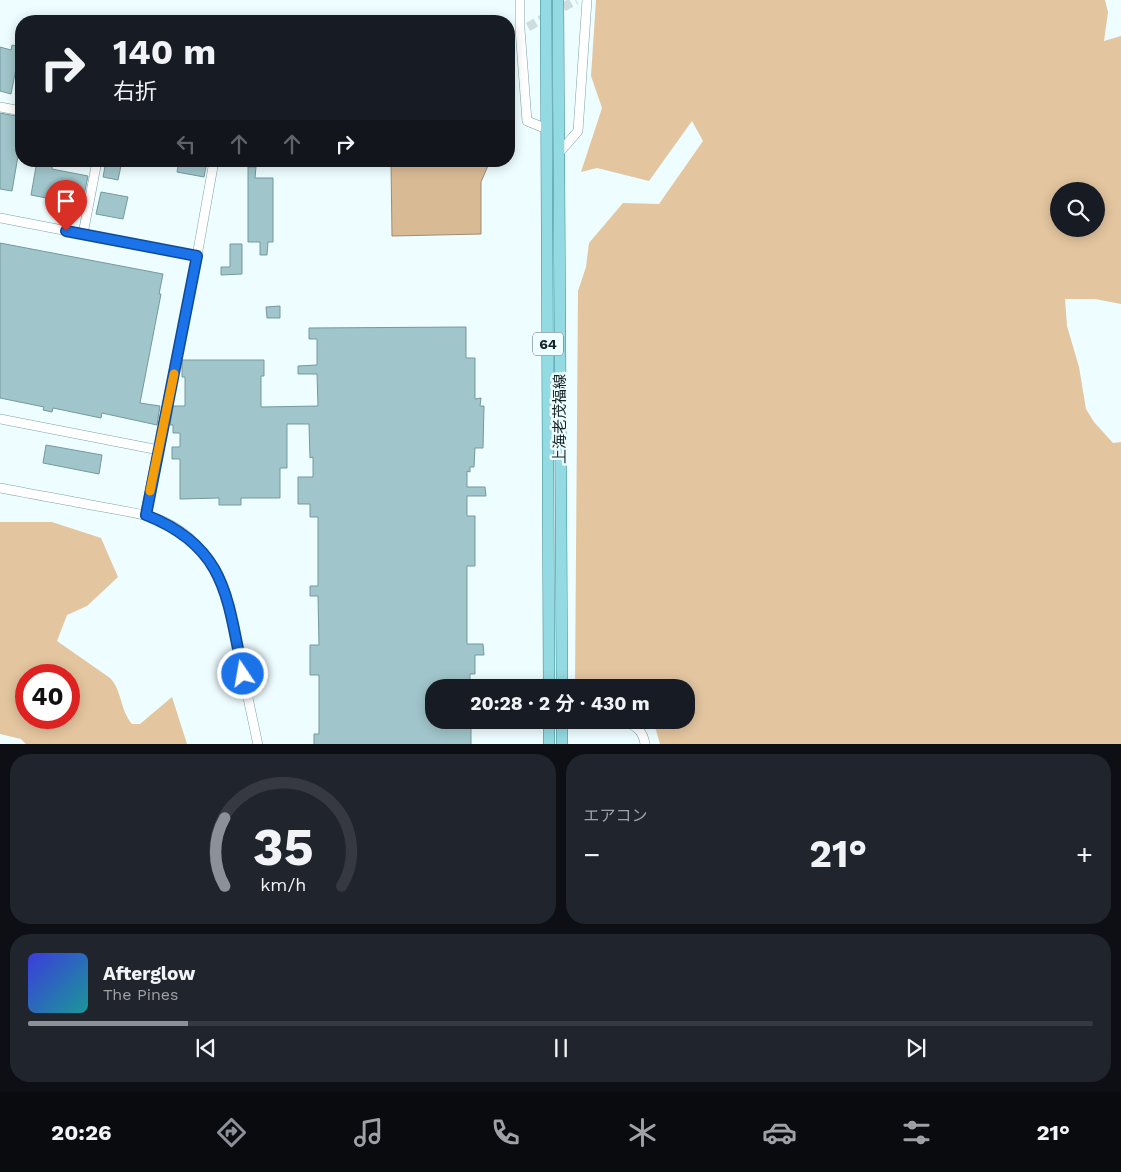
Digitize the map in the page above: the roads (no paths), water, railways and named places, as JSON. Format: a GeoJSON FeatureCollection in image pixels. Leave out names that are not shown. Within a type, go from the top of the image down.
{"type":"FeatureCollection","features":[{"type":"Feature","properties":{"kind":"main road","name":"上海老茂福線"},"geometry":{"type":"LineString","coordinates":[[546,0],[548,679]]}},
{"type":"Feature","properties":{"kind":"main road","name":"上海老茂福線"},"geometry":{"type":"LineString","coordinates":[[558,0],[562,679]]}},
{"type":"Feature","properties":{"kind":"main road"},"geometry":{"type":"LineString","coordinates":[[548,729],[548,744]]}},
{"type":"Feature","properties":{"kind":"main road"},"geometry":{"type":"LineString","coordinates":[[562,729],[562,744]]}},
{"type":"Feature","properties":{"kind":"street"},"geometry":{"type":"LineString","coordinates":[[520,0],[524,28],[527,121],[547,129]]}},
{"type":"Feature","properties":{"kind":"street"},"geometry":{"type":"LineString","coordinates":[[559,153],[578,131],[587,0]]}},
{"type":"Feature","properties":{"kind":"street"},"geometry":{"type":"LineString","coordinates":[[0,107],[15,110]]}},
{"type":"Feature","properties":{"kind":"street"},"geometry":{"type":"LineString","coordinates":[[83,234],[96,167]]}},
{"type":"Feature","properties":{"kind":"street"},"geometry":{"type":"LineString","coordinates":[[146,515],[213,167]]}},
{"type":"Feature","properties":{"kind":"street"},"geometry":{"type":"LineString","coordinates":[[0,218],[197,256]]}},
{"type":"Feature","properties":{"kind":"street"},"geometry":{"type":"LineString","coordinates":[[0,419],[159,450]]}},
{"type":"Feature","properties":{"kind":"street"},"geometry":{"type":"LineString","coordinates":[[0,488],[146,515],[186,535],[204,552],[217,571],[226,594],[258,744]]}},
{"type":"Feature","properties":{"kind":"street"},"geometry":{"type":"LineString","coordinates":[[639,729],[643,734],[645,744]]}},
{"type":"Feature","properties":{"kind":"tunnel"},"geometry":{"type":"LineString","coordinates":[[528,27],[576,0]]}}]}
